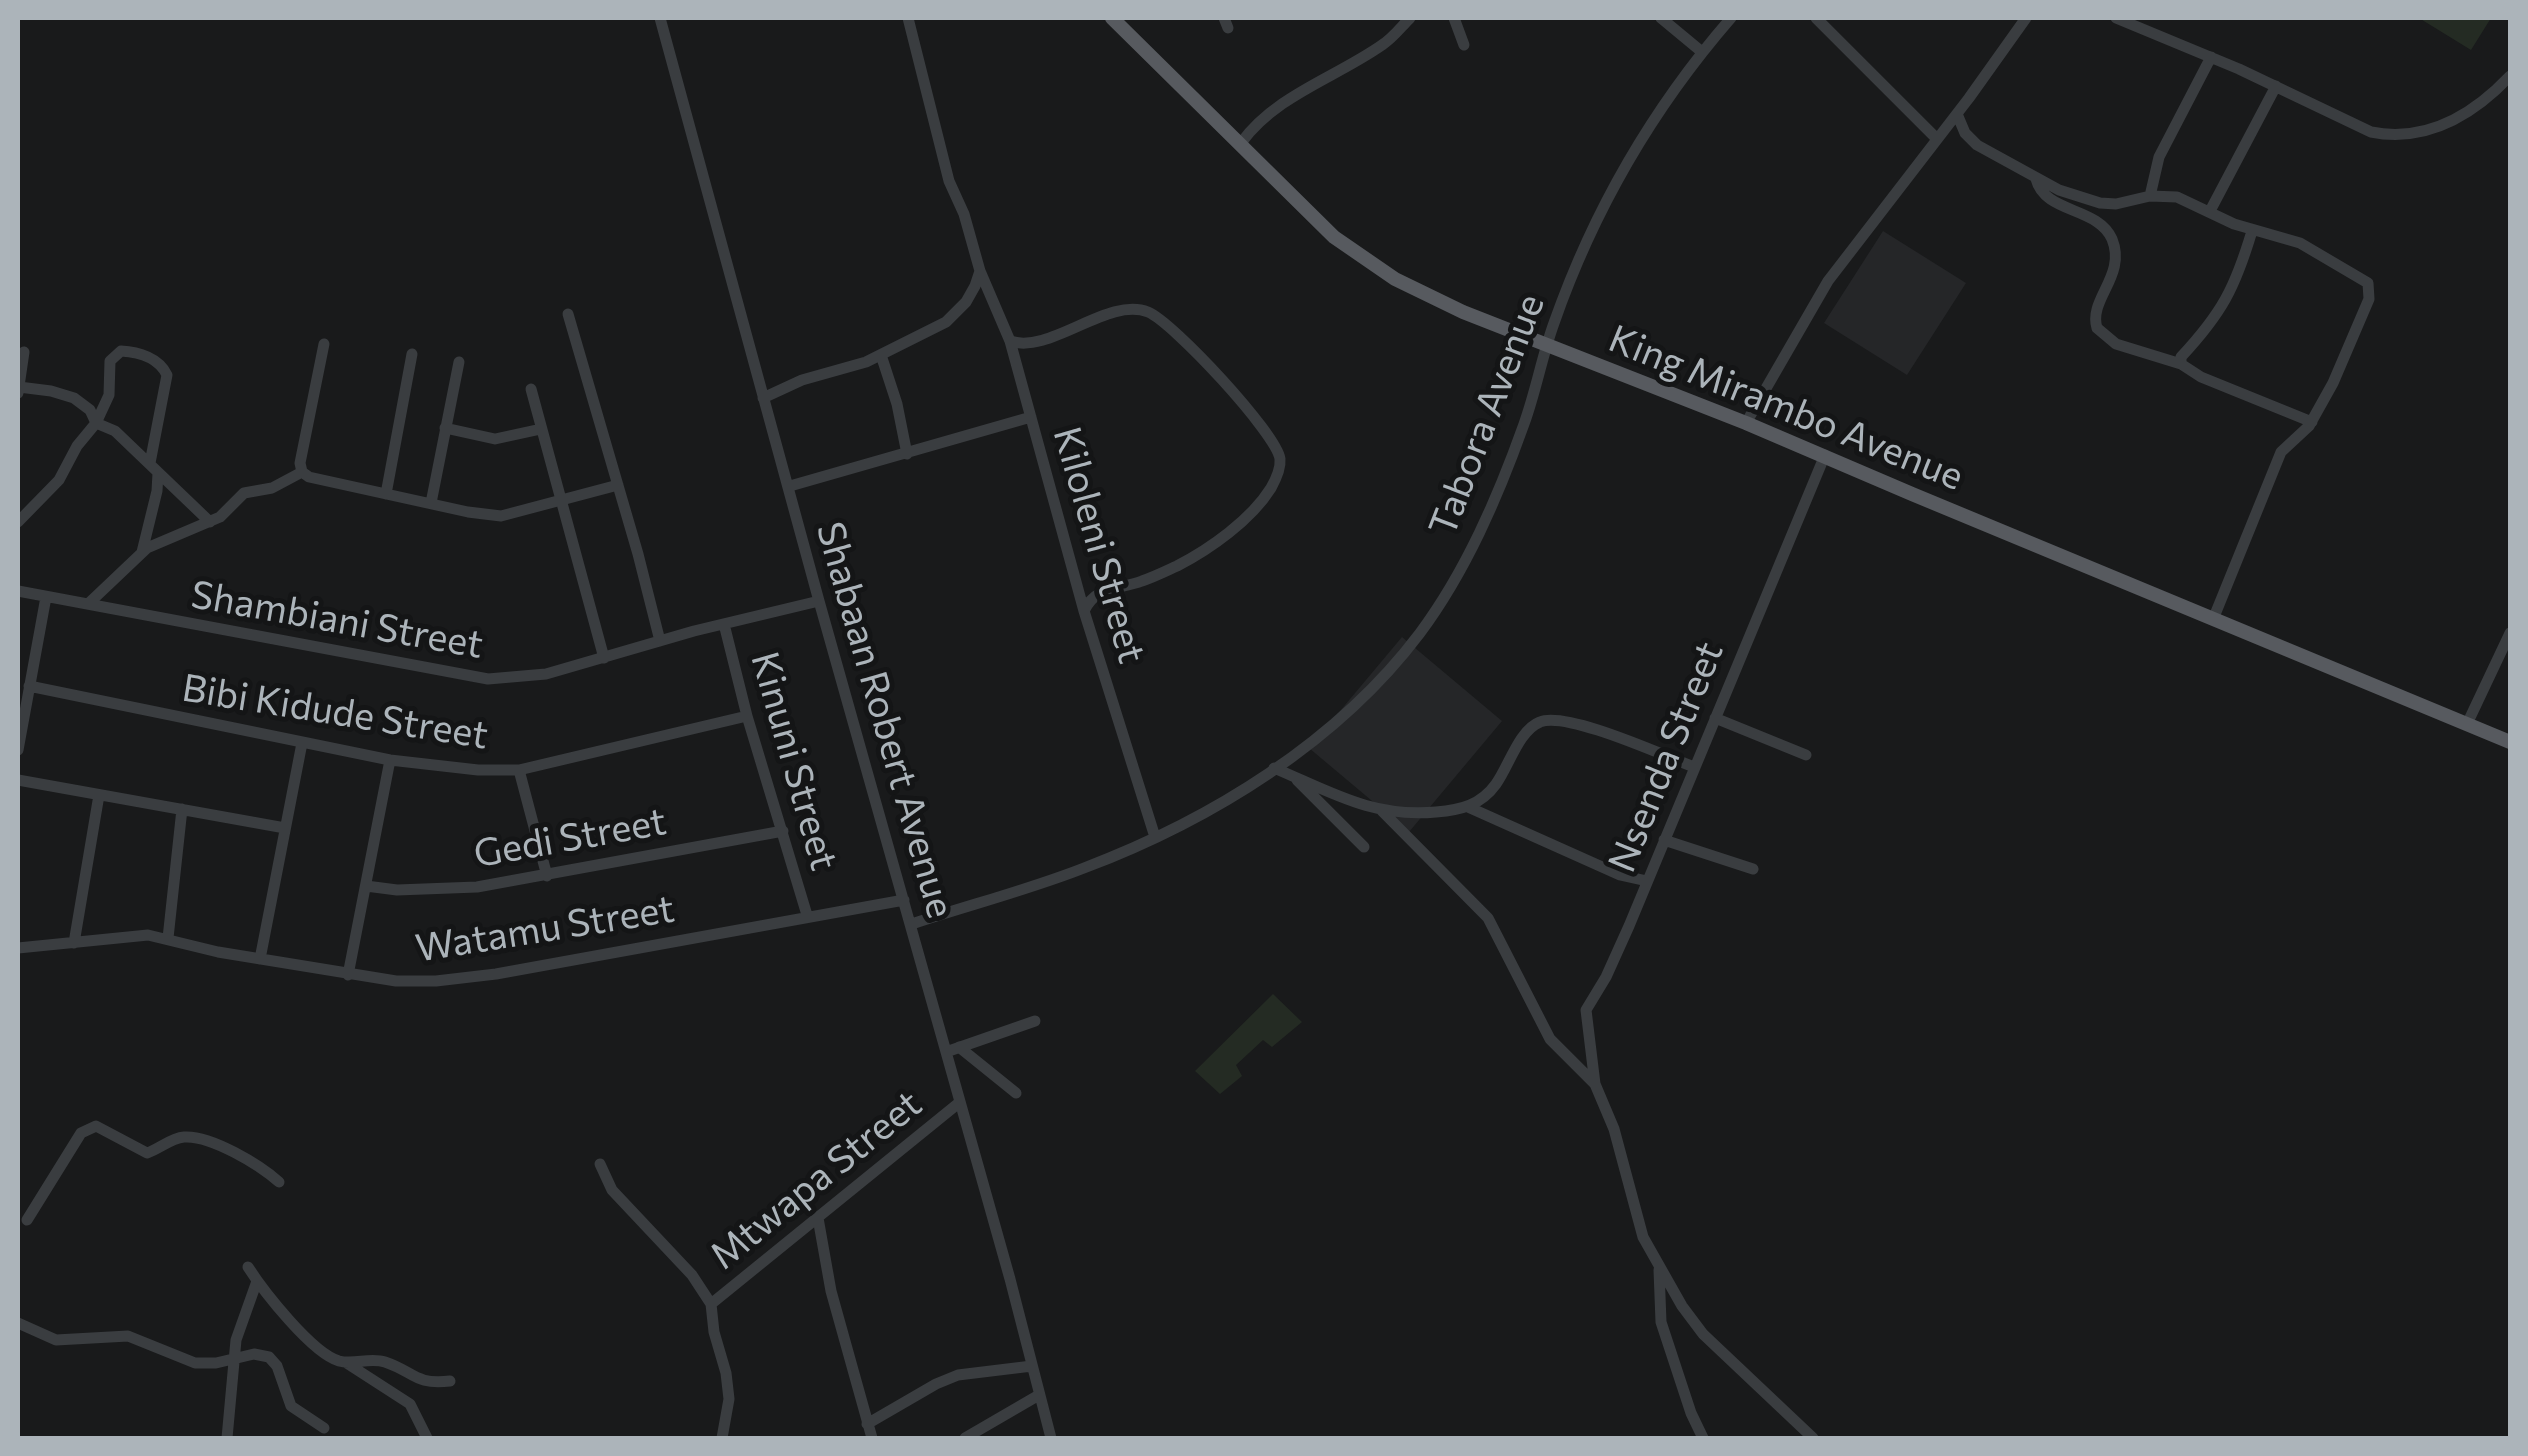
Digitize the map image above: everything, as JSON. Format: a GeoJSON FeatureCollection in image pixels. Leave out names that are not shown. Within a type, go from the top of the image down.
{"type":"FeatureCollection","features":[{"type":"Feature","properties":{"kind":"main road","name":"King Mirambo Avenue"},"geometry":{"type":"LineString","coordinates":[[1112,18],[1319,222],[1370,264],[1463,312],[1825,455],[2510,742]]}},
{"type":"Feature","properties":{"kind":"street","name":"Shabaan Robert Avenue"},"geometry":{"type":"LineString","coordinates":[[660,18],[819,602],[904,900],[952,1049],[960,1102],[1051,1438]]}},
{"type":"Feature","properties":{"kind":"street","name":"Kiloleni Street"},"geometry":{"type":"LineString","coordinates":[[908,18],[949,181],[964,214],[980,272],[1010,341],[1084,611],[1155,837]]}},
{"type":"Feature","properties":{"kind":"street"},"geometry":{"type":"LineString","coordinates":[[1240,143],[1274,107],[1379,47],[1410,18]]}},
{"type":"Feature","properties":{"kind":"street"},"geometry":{"type":"LineString","coordinates":[[1454,18],[1464,45]]}},
{"type":"Feature","properties":{"kind":"street"},"geometry":{"type":"LineString","coordinates":[[1662,18],[1702,52]]}},
{"type":"Feature","properties":{"kind":"street","name":"Tabora Avenue"},"geometry":{"type":"LineString","coordinates":[[912,924],[1081,870],[1155,837],[1274,768],[1360,702],[1381,680],[1438,607],[1468,554],[1509,465],[1526,420],[1546,344],[1605,199],[1642,137],[1731,18]]}},
{"type":"Feature","properties":{"kind":"street"},"geometry":{"type":"LineString","coordinates":[[1816,18],[1939,136],[1970,139],[2036,178],[2100,203],[2116,204],[2150,196],[2177,197],[2252,231],[2300,243],[2363,277],[2370,290],[2334,383],[2312,422],[2281,452],[2214,617]]}},
{"type":"Feature","properties":{"kind":"street"},"geometry":{"type":"LineString","coordinates":[[1746,423],[1828,281],[2026,18]]}},
{"type":"Feature","properties":{"kind":"street"},"geometry":{"type":"LineString","coordinates":[[2116,18],[2276,86],[2371,132],[2398,134],[2441,127],[2462,118],[2510,76]]}},
{"type":"Feature","properties":{"kind":"street"},"geometry":{"type":"LineString","coordinates":[[2150,196],[2159,157],[2211,58]]}},
{"type":"Feature","properties":{"kind":"street"},"geometry":{"type":"LineString","coordinates":[[2210,211],[2276,86]]}},
{"type":"Feature","properties":{"kind":"street"},"geometry":{"type":"LineString","coordinates":[[1957,114],[1970,139]]}},
{"type":"Feature","properties":{"kind":"street"},"geometry":{"type":"LineString","coordinates":[[2036,178],[2043,195],[2091,219],[2112,239],[2116,262],[2095,321],[2104,336],[2132,350],[2182,364],[2201,376],[2312,422]]}},
{"type":"Feature","properties":{"kind":"street"},"geometry":{"type":"LineString","coordinates":[[2182,364],[2181,356],[2212,324],[2232,290],[2252,231]]}},
{"type":"Feature","properties":{"kind":"street"},"geometry":{"type":"LineString","coordinates":[[763,398],[802,380],[881,355],[946,322],[966,302],[980,272]]}},
{"type":"Feature","properties":{"kind":"street"},"geometry":{"type":"LineString","coordinates":[[1016,365],[1033,345],[1067,329],[1122,311],[1148,312],[1176,334],[1232,391],[1266,431],[1280,460],[1269,490],[1219,539],[1158,575],[1104,590],[1084,611]]}},
{"type":"Feature","properties":{"kind":"street"},"geometry":{"type":"LineString","coordinates":[[568,314],[660,641]]}},
{"type":"Feature","properties":{"kind":"street"},"geometry":{"type":"LineString","coordinates":[[1010,341],[1033,345]]}},
{"type":"Feature","properties":{"kind":"street"},"geometry":{"type":"LineString","coordinates":[[324,344],[300,463],[308,477],[502,516],[618,485]]}},
{"type":"Feature","properties":{"kind":"street"},"geometry":{"type":"LineString","coordinates":[[24,352],[18,390],[51,391],[74,398],[90,410],[96,423],[112,428],[210,522]]}},
{"type":"Feature","properties":{"kind":"street"},"geometry":{"type":"LineString","coordinates":[[112,428],[106,404],[109,366],[117,352],[140,354],[166,370],[154,468],[157,491],[142,552]]}},
{"type":"Feature","properties":{"kind":"street"},"geometry":{"type":"LineString","coordinates":[[386,494],[412,354]]}},
{"type":"Feature","properties":{"kind":"street"},"geometry":{"type":"LineString","coordinates":[[881,355],[897,404],[906,454]]}},
{"type":"Feature","properties":{"kind":"street"},"geometry":{"type":"LineString","coordinates":[[431,503],[458,362]]}},
{"type":"Feature","properties":{"kind":"street"},"geometry":{"type":"LineString","coordinates":[[530,389],[604,658]]}},
{"type":"Feature","properties":{"kind":"street"},"geometry":{"type":"LineString","coordinates":[[18,522],[59,480],[106,404]]}},
{"type":"Feature","properties":{"kind":"street"},"geometry":{"type":"LineString","coordinates":[[790,486],[1030,417]]}},
{"type":"Feature","properties":{"kind":"street"},"geometry":{"type":"LineString","coordinates":[[446,428],[495,438],[541,429]]}},
{"type":"Feature","properties":{"kind":"street","name":"Nsenda Street"},"geometry":{"type":"LineString","coordinates":[[1595,1084],[1586,1010],[1606,977],[1648,881],[1825,455]]}},
{"type":"Feature","properties":{"kind":"street"},"geometry":{"type":"LineString","coordinates":[[88,604],[142,552],[220,517],[244,493],[272,488],[302,472]]}},
{"type":"Feature","properties":{"kind":"street"},"geometry":{"type":"LineString","coordinates":[[1075,574],[1104,590]]}},
{"type":"Feature","properties":{"kind":"street","name":"Shambiani Street"},"geometry":{"type":"LineString","coordinates":[[18,590],[488,680],[546,674],[819,602]]}},
{"type":"Feature","properties":{"kind":"street"},"geometry":{"type":"LineString","coordinates":[[18,750],[46,596]]}},
{"type":"Feature","properties":{"kind":"street","name":"Kinuni Street"},"geometry":{"type":"LineString","coordinates":[[724,624],[806,915]]}},
{"type":"Feature","properties":{"kind":"street"},"geometry":{"type":"LineString","coordinates":[[2467,724],[2510,633]]}},
{"type":"Feature","properties":{"kind":"street","name":"Bibi Kidude Street"},"geometry":{"type":"LineString","coordinates":[[29,686],[390,760],[478,770],[519,770],[748,716]]}},
{"type":"Feature","properties":{"kind":"street"},"geometry":{"type":"LineString","coordinates":[[1716,718],[1806,755]]}},
{"type":"Feature","properties":{"kind":"street"},"geometry":{"type":"LineString","coordinates":[[1274,768],[1382,812],[1420,813],[1468,807],[1492,790],[1529,729],[1550,720],[1584,725],[1694,768]]}},
{"type":"Feature","properties":{"kind":"street"},"geometry":{"type":"LineString","coordinates":[[260,959],[302,743]]}},
{"type":"Feature","properties":{"kind":"street"},"geometry":{"type":"LineString","coordinates":[[348,975],[390,760]]}},
{"type":"Feature","properties":{"kind":"street"},"geometry":{"type":"LineString","coordinates":[[519,770],[548,876]]}},
{"type":"Feature","properties":{"kind":"street"},"geometry":{"type":"LineString","coordinates":[[1294,776],[1364,847]]}},
{"type":"Feature","properties":{"kind":"street"},"geometry":{"type":"LineString","coordinates":[[18,780],[285,828]]}},
{"type":"Feature","properties":{"kind":"street"},"geometry":{"type":"LineString","coordinates":[[74,943],[99,795]]}},
{"type":"Feature","properties":{"kind":"street"},"geometry":{"type":"LineString","coordinates":[[1468,807],[1620,875],[1648,881]]}},
{"type":"Feature","properties":{"kind":"street"},"geometry":{"type":"LineString","coordinates":[[168,938],[182,809]]}},
{"type":"Feature","properties":{"kind":"street"},"geometry":{"type":"LineString","coordinates":[[1382,812],[1488,918],[1550,1039],[1595,1084],[1614,1128],[1640,1228],[1659,1267],[1704,1334],[1813,1438]]}},
{"type":"Feature","properties":{"kind":"street","name":"Gedi Street"},"geometry":{"type":"LineString","coordinates":[[366,886],[440,889],[548,876],[782,830]]}},
{"type":"Feature","properties":{"kind":"street"},"geometry":{"type":"LineString","coordinates":[[1664,840],[1753,870]]}},
{"type":"Feature","properties":{"kind":"street","name":"Watamu Street"},"geometry":{"type":"LineString","coordinates":[[18,948],[132,935],[168,938],[348,975],[436,981],[496,974],[904,900]]}},
{"type":"Feature","properties":{"kind":"street"},"geometry":{"type":"LineString","coordinates":[[952,1049],[1035,1020]]}},
{"type":"Feature","properties":{"kind":"street"},"geometry":{"type":"LineString","coordinates":[[952,1049],[1016,1093]]}},
{"type":"Feature","properties":{"kind":"street","name":"Mtwapa Street"},"geometry":{"type":"LineString","coordinates":[[600,1164],[612,1190],[692,1275],[711,1304],[960,1102]]}},
{"type":"Feature","properties":{"kind":"street"},"geometry":{"type":"LineString","coordinates":[[27,1220],[81,1133],[96,1126],[147,1152],[190,1137],[248,1160],[280,1182]]}},
{"type":"Feature","properties":{"kind":"street"},"geometry":{"type":"LineString","coordinates":[[818,1218],[830,1290],[872,1438]]}},
{"type":"Feature","properties":{"kind":"street"},"geometry":{"type":"LineString","coordinates":[[248,1267],[320,1351],[410,1404],[427,1438]]}},
{"type":"Feature","properties":{"kind":"street"},"geometry":{"type":"LineString","coordinates":[[1659,1267],[1661,1322],[1703,1438]]}},
{"type":"Feature","properties":{"kind":"street"},"geometry":{"type":"LineString","coordinates":[[227,1438],[233,1358],[241,1322],[257,1281]]}},
{"type":"Feature","properties":{"kind":"street"},"geometry":{"type":"LineString","coordinates":[[711,1304],[730,1400],[722,1438]]}},
{"type":"Feature","properties":{"kind":"street"},"geometry":{"type":"LineString","coordinates":[[18,1323],[56,1340],[128,1336],[195,1363],[216,1364],[262,1355],[274,1360],[292,1406],[324,1428]]}},
{"type":"Feature","properties":{"kind":"street"},"geometry":{"type":"LineString","coordinates":[[344,1362],[380,1360],[422,1382],[450,1381]]}},
{"type":"Feature","properties":{"kind":"street"},"geometry":{"type":"LineString","coordinates":[[868,1424],[958,1375],[1032,1366]]}},
{"type":"Feature","properties":{"kind":"street"},"geometry":{"type":"LineString","coordinates":[[966,1438],[1039,1396]]}},
{"type":"Feature","properties":{"kind":"shaded area"},"geometry":{"type":"Polygon","coordinates":[[[2419,18],[2491,18],[2471,50],[2419,18]]]}},
{"type":"Feature","properties":{"kind":"shaded area"},"geometry":{"type":"Polygon","coordinates":[[[1883,231],[1966,283],[1907,375],[1824,323],[1883,231]]]}},
{"type":"Feature","properties":{"kind":"shaded area"},"geometry":{"type":"Polygon","coordinates":[[[1402,637],[1502,721],[1409,832],[1309,748],[1402,637]]]}},
{"type":"Feature","properties":{"kind":"shaded area"},"geometry":{"type":"Polygon","coordinates":[[[1273,994],[1302,1022],[1272,1047],[1263,1040],[1236,1065],[1242,1076],[1220,1094],[1195,1071],[1273,994]]]}}]}
